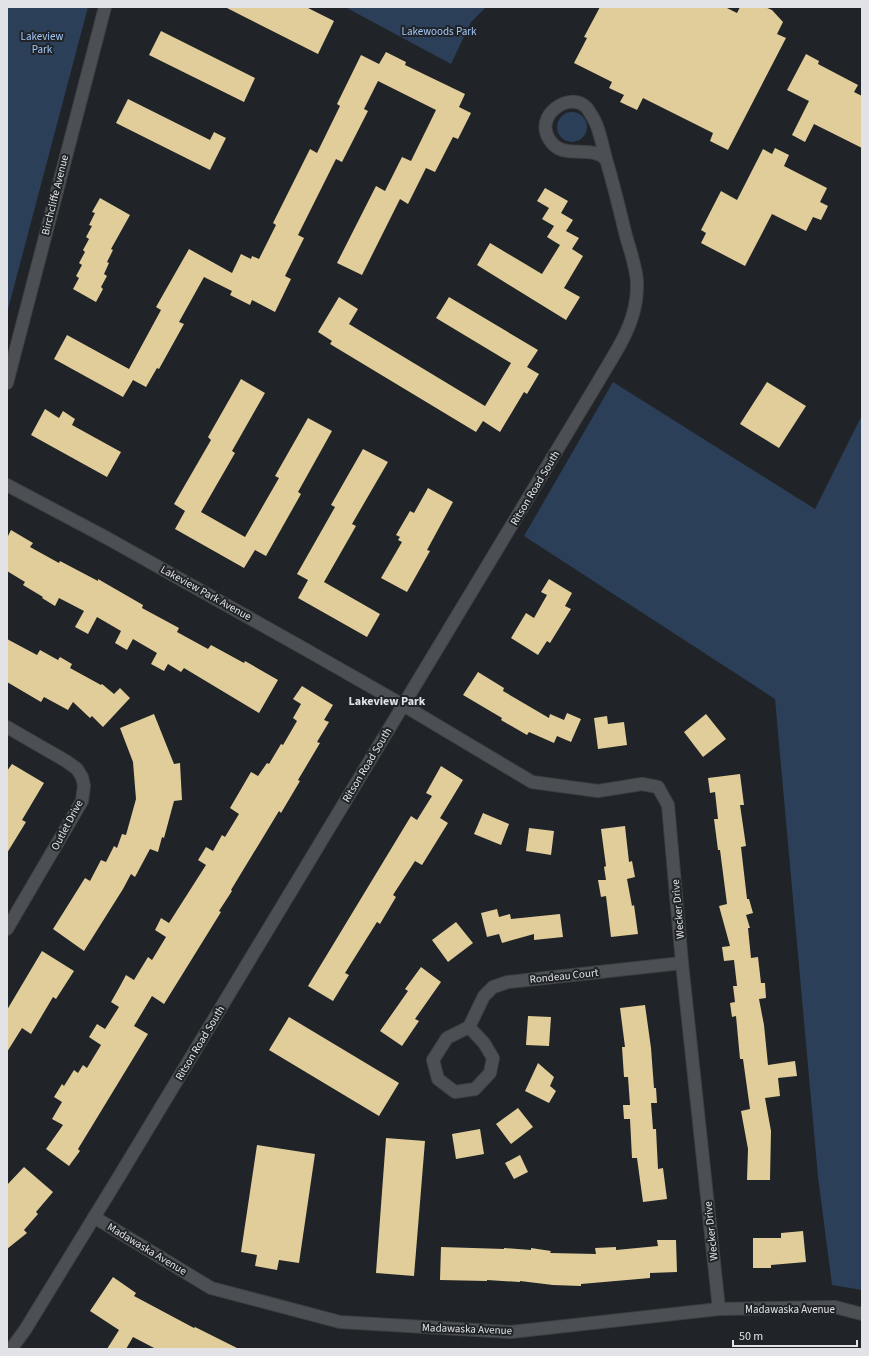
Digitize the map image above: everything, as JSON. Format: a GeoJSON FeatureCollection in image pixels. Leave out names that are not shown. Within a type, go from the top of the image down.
{"type":"FeatureCollection","features":[{"type":"Feature","properties":{"kind":"street","name":"Birchcliffe Avenue"},"geometry":{"type":"LineString","coordinates":[[7,384],[68,143],[105,7]]}},
{"type":"Feature","properties":{"kind":"street","name":"Ritson Road South"},"geometry":{"type":"LineString","coordinates":[[11,1349],[25,1330],[94,1217],[598,382],[629,325],[636,298],[637,281],[615,190],[597,126],[590,112],[577,102],[565,103],[552,111],[546,119],[545,128],[549,138],[555,146],[565,152],[596,152],[606,159]]}},
{"type":"Feature","properties":{"kind":"street","name":"Lakeview Park Avenue"},"geometry":{"type":"LineString","coordinates":[[7,485],[107,538],[403,705]]}},
{"type":"Feature","properties":{"kind":"street","name":"Wecker Drive"},"geometry":{"type":"LineString","coordinates":[[403,705],[532,782],[598,791],[642,784],[658,787],[668,805],[682,963],[719,1309]]}},
{"type":"Feature","properties":{"kind":"street","name":"Outlet Drive"},"geometry":{"type":"LineString","coordinates":[[7,727],[66,761],[77,769],[82,777],[84,786],[82,801],[7,929]]}},
{"type":"Feature","properties":{"kind":"street","name":"Rondeau Court"},"geometry":{"type":"LineString","coordinates":[[469,1027],[484,996],[493,987],[508,982],[682,963]]}},
{"type":"Feature","properties":{"kind":"street"},"geometry":{"type":"LineString","coordinates":[[469,1027],[484,1043],[493,1058],[490,1073],[475,1089],[455,1092],[438,1079],[433,1060],[447,1038],[469,1027]]}},
{"type":"Feature","properties":{"kind":"street","name":"Madawaska Avenue"},"geometry":{"type":"LineString","coordinates":[[94,1217],[211,1288],[340,1322],[510,1332],[719,1309],[835,1307],[862,1314]]}},
{"type":"Feature","properties":{"kind":"green space","name":"Lakeview Park"},"geometry":{"type":"Polygon","coordinates":[[[7,7],[88,7],[7,313],[7,7]]]}},
{"type":"Feature","properties":{"kind":"green space","name":"Lakewoods Park"},"geometry":{"type":"Polygon","coordinates":[[[345,7],[486,7],[471,22],[451,64],[345,7]]]}},
{"type":"Feature","properties":{"kind":"green space"},"geometry":{"type":"Polygon","coordinates":[[[572,112],[583,116],[587,127],[583,138],[572,142],[561,138],[557,127],[561,116],[572,112]]]}},
{"type":"Feature","properties":{"kind":"green space"},"geometry":{"type":"Polygon","coordinates":[[[613,382],[815,509],[862,415],[862,1290],[832,1285],[818,1177],[775,699],[524,536],[613,382]]]}},
{"type":"Feature","properties":{"kind":"building"},"geometry":{"type":"Polygon","coordinates":[[[225,7],[306,7],[334,21],[318,54],[225,7]]]}},
{"type":"Feature","properties":{"kind":"building"},"geometry":{"type":"Polygon","coordinates":[[[600,7],[725,7],[737,13],[740,7],[765,7],[772,10],[783,22],[777,34],[786,38],[728,150],[710,141],[713,133],[643,98],[637,110],[620,102],[624,95],[609,88],[612,82],[574,63],[587,38],[584,37],[600,7]]]}},
{"type":"Feature","properties":{"kind":"building"},"geometry":{"type":"Polygon","coordinates":[[[161,31],[255,78],[244,102],[149,55],[161,31]]]}},
{"type":"Feature","properties":{"kind":"building"},"geometry":{"type":"Polygon","coordinates":[[[386,52],[406,62],[405,65],[465,94],[459,107],[471,113],[458,139],[453,137],[435,172],[426,168],[408,204],[400,199],[362,275],[337,263],[376,186],[385,191],[402,157],[411,161],[436,110],[378,81],[364,109],[368,111],[342,162],[336,159],[298,235],[304,238],[285,276],[291,279],[275,312],[252,300],[250,305],[230,295],[232,291],[204,277],[179,322],[184,324],[159,369],[157,368],[146,387],[133,380],[123,397],[54,359],[67,335],[129,369],[161,310],[156,307],[189,249],[232,273],[241,254],[251,259],[252,256],[259,259],[276,225],[273,223],[310,149],[317,153],[340,106],[337,104],[361,55],[379,64],[386,52]]]}},
{"type":"Feature","properties":{"kind":"building"},"geometry":{"type":"Polygon","coordinates":[[[806,54],[819,61],[818,64],[858,85],[854,92],[862,96],[862,148],[814,124],[805,142],[792,135],[809,101],[787,90],[806,54]]]}},
{"type":"Feature","properties":{"kind":"building"},"geometry":{"type":"Polygon","coordinates":[[[128,99],[210,140],[214,132],[226,138],[210,170],[116,123],[128,99]]]}},
{"type":"Feature","properties":{"kind":"building"},"geometry":{"type":"Polygon","coordinates":[[[775,148],[789,155],[784,166],[827,188],[820,202],[828,206],[821,220],[813,217],[806,231],[772,214],[745,266],[701,243],[706,233],[701,230],[721,191],[737,200],[763,149],[772,154],[775,148]]]}},
{"type":"Feature","properties":{"kind":"building"},"geometry":{"type":"Polygon","coordinates":[[[545,188],[568,201],[561,213],[573,220],[566,231],[579,238],[572,249],[583,256],[564,288],[580,297],[566,320],[477,265],[490,243],[542,274],[560,245],[547,237],[554,226],[542,219],[549,208],[537,201],[545,188]]]}},
{"type":"Feature","properties":{"kind":"building"},"geometry":{"type":"Polygon","coordinates":[[[100,198],[130,215],[111,249],[113,250],[107,262],[109,263],[104,274],[107,276],[101,287],[103,289],[96,302],[73,289],[79,278],[76,276],[82,265],[79,263],[85,252],[83,250],[89,239],[86,237],[92,226],[89,225],[95,213],[92,212],[100,198]]]}},
{"type":"Feature","properties":{"kind":"building"},"geometry":{"type":"Polygon","coordinates":[[[339,297],[358,309],[349,324],[485,406],[511,363],[436,318],[449,297],[538,350],[527,367],[539,374],[527,394],[524,392],[500,432],[483,421],[476,432],[330,344],[332,341],[318,332],[339,297]]]}},
{"type":"Feature","properties":{"kind":"building"},"geometry":{"type":"Polygon","coordinates":[[[241,379],[265,393],[232,451],[235,453],[201,512],[245,537],[279,478],[275,476],[308,418],[332,431],[298,492],[301,494],[266,556],[255,550],[244,568],[175,529],[185,511],[174,504],[211,440],[208,437],[241,379]]]}},
{"type":"Feature","properties":{"kind":"building"},"geometry":{"type":"Polygon","coordinates":[[[767,382],[806,406],[779,448],[740,424],[767,382]]]}},
{"type":"Feature","properties":{"kind":"building"},"geometry":{"type":"Polygon","coordinates":[[[45,409],[59,418],[63,411],[75,419],[72,425],[121,452],[107,477],[31,435],[45,409]]]}},
{"type":"Feature","properties":{"kind":"building"},"geometry":{"type":"Polygon","coordinates":[[[363,449],[388,462],[352,524],[356,526],[324,582],[380,614],[367,637],[298,598],[308,580],[297,574],[335,507],[331,505],[363,449]]]}},
{"type":"Feature","properties":{"kind":"building"},"geometry":{"type":"Polygon","coordinates":[[[428,488],[453,502],[427,550],[430,551],[407,592],[381,578],[402,542],[398,540],[400,537],[396,535],[410,511],[414,513],[428,488]]]}},
{"type":"Feature","properties":{"kind":"building"},"geometry":{"type":"Polygon","coordinates":[[[11,530],[33,543],[30,547],[59,563],[60,561],[98,581],[98,579],[143,605],[142,608],[179,628],[177,632],[208,649],[211,645],[244,663],[245,661],[278,680],[259,713],[184,668],[181,672],[168,664],[164,671],[151,664],[157,653],[133,639],[127,650],[115,643],[121,631],[97,617],[88,634],[75,627],[84,611],[59,598],[55,606],[23,585],[25,582],[7,571],[7,538],[11,530]]]}},
{"type":"Feature","properties":{"kind":"building"},"geometry":{"type":"Polygon","coordinates":[[[549,579],[572,593],[565,606],[571,609],[550,643],[547,641],[538,655],[511,638],[526,613],[534,618],[547,595],[541,592],[549,579]]]}},
{"type":"Feature","properties":{"kind":"building"},"geometry":{"type":"Polygon","coordinates":[[[7,639],[37,655],[40,650],[58,660],[60,657],[72,664],[70,668],[101,685],[102,684],[114,694],[120,688],[130,698],[103,727],[92,716],[90,718],[73,702],[68,710],[44,697],[41,702],[7,682],[7,639]]]}},
{"type":"Feature","properties":{"kind":"building"},"geometry":{"type":"Polygon","coordinates":[[[478,672],[504,688],[503,691],[549,718],[550,714],[564,720],[567,713],[581,719],[571,742],[557,736],[554,743],[529,732],[527,735],[463,695],[478,672]]]}},
{"type":"Feature","properties":{"kind":"building"},"geometry":{"type":"Polygon","coordinates":[[[302,686],[333,705],[324,720],[329,722],[317,742],[320,743],[298,780],[300,781],[281,813],[279,811],[231,890],[232,891],[219,911],[221,912],[164,1004],[152,996],[134,1026],[148,1034],[78,1149],[80,1151],[69,1166],[46,1149],[63,1125],[52,1119],[62,1102],[54,1097],[62,1084],[64,1086],[74,1070],[78,1073],[83,1065],[87,1068],[101,1045],[89,1037],[97,1024],[105,1029],[119,1007],[111,1002],[126,975],[134,980],[148,957],[152,960],[166,937],[155,930],[161,918],[169,923],[206,865],[198,860],[206,847],[213,851],[222,835],[225,837],[239,814],[230,808],[251,772],[258,776],[267,763],[269,764],[281,744],[283,745],[297,721],[293,718],[301,704],[293,699],[302,686]]]}},
{"type":"Feature","properties":{"kind":"building"},"geometry":{"type":"Polygon","coordinates":[[[154,714],[174,764],[180,763],[182,800],[174,801],[164,838],[162,837],[158,852],[150,849],[135,877],[131,874],[84,951],[53,929],[85,878],[90,881],[101,860],[106,862],[114,846],[117,848],[122,834],[126,835],[136,799],[133,762],[120,728],[154,714]]]}},
{"type":"Feature","properties":{"kind":"building"},"geometry":{"type":"Polygon","coordinates":[[[706,714],[726,739],[703,757],[684,732],[706,714]]]}},
{"type":"Feature","properties":{"kind":"building"},"geometry":{"type":"Polygon","coordinates":[[[607,716],[608,724],[624,722],[627,745],[598,749],[594,718],[607,716]]]}},
{"type":"Feature","properties":{"kind":"building"},"geometry":{"type":"Polygon","coordinates":[[[12,764],[44,783],[22,820],[26,822],[7,853],[7,771],[12,764]]]}},
{"type":"Feature","properties":{"kind":"building"},"geometry":{"type":"Polygon","coordinates":[[[441,766],[463,780],[440,818],[448,823],[422,865],[415,861],[393,895],[396,897],[380,924],[377,922],[345,973],[349,975],[333,1001],[308,986],[411,816],[417,820],[432,796],[426,793],[441,766]]]}},
{"type":"Feature","properties":{"kind":"building"},"geometry":{"type":"Polygon","coordinates":[[[740,774],[744,805],[740,805],[746,846],[741,847],[747,899],[749,899],[753,913],[746,915],[750,928],[748,928],[751,958],[758,957],[761,983],[765,983],[766,998],[759,999],[764,1025],[768,1065],[795,1061],[797,1076],[778,1078],[780,1096],[765,1098],[771,1131],[770,1180],[747,1180],[748,1149],[741,1111],[750,1109],[743,1059],[740,1059],[736,1016],[732,1017],[730,1003],[735,1002],[733,986],[737,986],[734,960],[724,961],[722,947],[730,946],[719,906],[727,904],[720,850],[718,850],[714,819],[718,819],[715,792],[710,793],[708,778],[740,774]]]}},
{"type":"Feature","properties":{"kind":"building"},"geometry":{"type":"Polygon","coordinates":[[[483,813],[509,824],[501,845],[474,834],[483,813]]]}},
{"type":"Feature","properties":{"kind":"building"},"geometry":{"type":"Polygon","coordinates":[[[625,826],[629,862],[632,861],[635,877],[627,879],[632,906],[634,905],[638,934],[611,937],[606,896],[601,897],[598,880],[606,880],[604,867],[606,866],[601,829],[625,826]]]}},
{"type":"Feature","properties":{"kind":"building"},"geometry":{"type":"Polygon","coordinates":[[[529,828],[554,831],[551,855],[526,851],[529,828]]]}},
{"type":"Feature","properties":{"kind":"building"},"geometry":{"type":"Polygon","coordinates":[[[497,909],[499,917],[510,914],[511,919],[560,914],[563,937],[534,940],[534,934],[502,943],[499,934],[487,937],[481,913],[497,909]]]}},
{"type":"Feature","properties":{"kind":"building"},"geometry":{"type":"Polygon","coordinates":[[[456,922],[473,943],[448,962],[432,940],[456,922]]]}},
{"type":"Feature","properties":{"kind":"building"},"geometry":{"type":"Polygon","coordinates":[[[42,951],[74,971],[56,999],[53,997],[31,1034],[22,1028],[7,1052],[7,1010],[42,951]]]}},
{"type":"Feature","properties":{"kind":"building"},"geometry":{"type":"Polygon","coordinates":[[[421,967],[441,982],[415,1019],[419,1021],[402,1046],[380,1031],[408,991],[405,989],[421,967]]]}},
{"type":"Feature","properties":{"kind":"building"},"geometry":{"type":"Polygon","coordinates":[[[645,1005],[657,1103],[651,1103],[653,1129],[656,1129],[658,1169],[663,1168],[667,1199],[643,1202],[637,1158],[632,1158],[630,1119],[624,1119],[623,1105],[630,1105],[628,1077],[624,1077],[622,1047],[625,1047],[620,1008],[645,1005]]]}},
{"type":"Feature","properties":{"kind":"building"},"geometry":{"type":"Polygon","coordinates":[[[528,1016],[551,1017],[549,1046],[526,1045],[528,1016]]]}},
{"type":"Feature","properties":{"kind":"building"},"geometry":{"type":"Polygon","coordinates":[[[289,1017],[399,1083],[379,1116],[269,1050],[289,1017]]]}},
{"type":"Feature","properties":{"kind":"building"},"geometry":{"type":"Polygon","coordinates":[[[538,1063],[554,1077],[550,1086],[556,1091],[549,1103],[525,1091],[538,1063]]]}},
{"type":"Feature","properties":{"kind":"building"},"geometry":{"type":"Polygon","coordinates":[[[518,1108],[533,1127],[511,1144],[496,1124],[518,1108]]]}},
{"type":"Feature","properties":{"kind":"building"},"geometry":{"type":"Polygon","coordinates":[[[480,1129],[484,1154],[456,1159],[452,1134],[480,1129]]]}},
{"type":"Feature","properties":{"kind":"building"},"geometry":{"type":"Polygon","coordinates":[[[386,1138],[425,1141],[414,1276],[376,1273],[386,1138]]]}},
{"type":"Feature","properties":{"kind":"building"},"geometry":{"type":"Polygon","coordinates":[[[257,1145],[315,1154],[299,1263],[279,1260],[277,1270],[255,1266],[257,1255],[241,1252],[257,1145]]]}},
{"type":"Feature","properties":{"kind":"building"},"geometry":{"type":"Polygon","coordinates":[[[520,1155],[528,1172],[514,1179],[505,1163],[520,1155]]]}},
{"type":"Feature","properties":{"kind":"building"},"geometry":{"type":"Polygon","coordinates":[[[24,1167],[53,1192],[36,1212],[38,1214],[24,1230],[27,1233],[7,1249],[7,1185],[24,1167]]]}},
{"type":"Feature","properties":{"kind":"building"},"geometry":{"type":"Polygon","coordinates":[[[803,1231],[806,1262],[771,1265],[771,1268],[753,1268],[753,1238],[781,1238],[781,1233],[803,1231]]]}},
{"type":"Feature","properties":{"kind":"building"},"geometry":{"type":"Polygon","coordinates":[[[657,1240],[676,1240],[677,1272],[650,1273],[650,1278],[581,1284],[581,1286],[553,1285],[520,1281],[440,1280],[441,1247],[531,1250],[531,1248],[551,1251],[550,1253],[596,1254],[595,1248],[616,1247],[616,1250],[658,1246],[657,1240]]]}},
{"type":"Feature","properties":{"kind":"building"},"geometry":{"type":"Polygon","coordinates":[[[113,1277],[136,1293],[134,1296],[194,1328],[195,1327],[239,1349],[156,1349],[133,1337],[126,1349],[107,1349],[119,1330],[90,1311],[113,1277]]]}},
{"type":"Feature","properties":{"kind":"district","name":"Lakeview Park"},"geometry":{"type":"Point","coordinates":[387,701]}}]}
